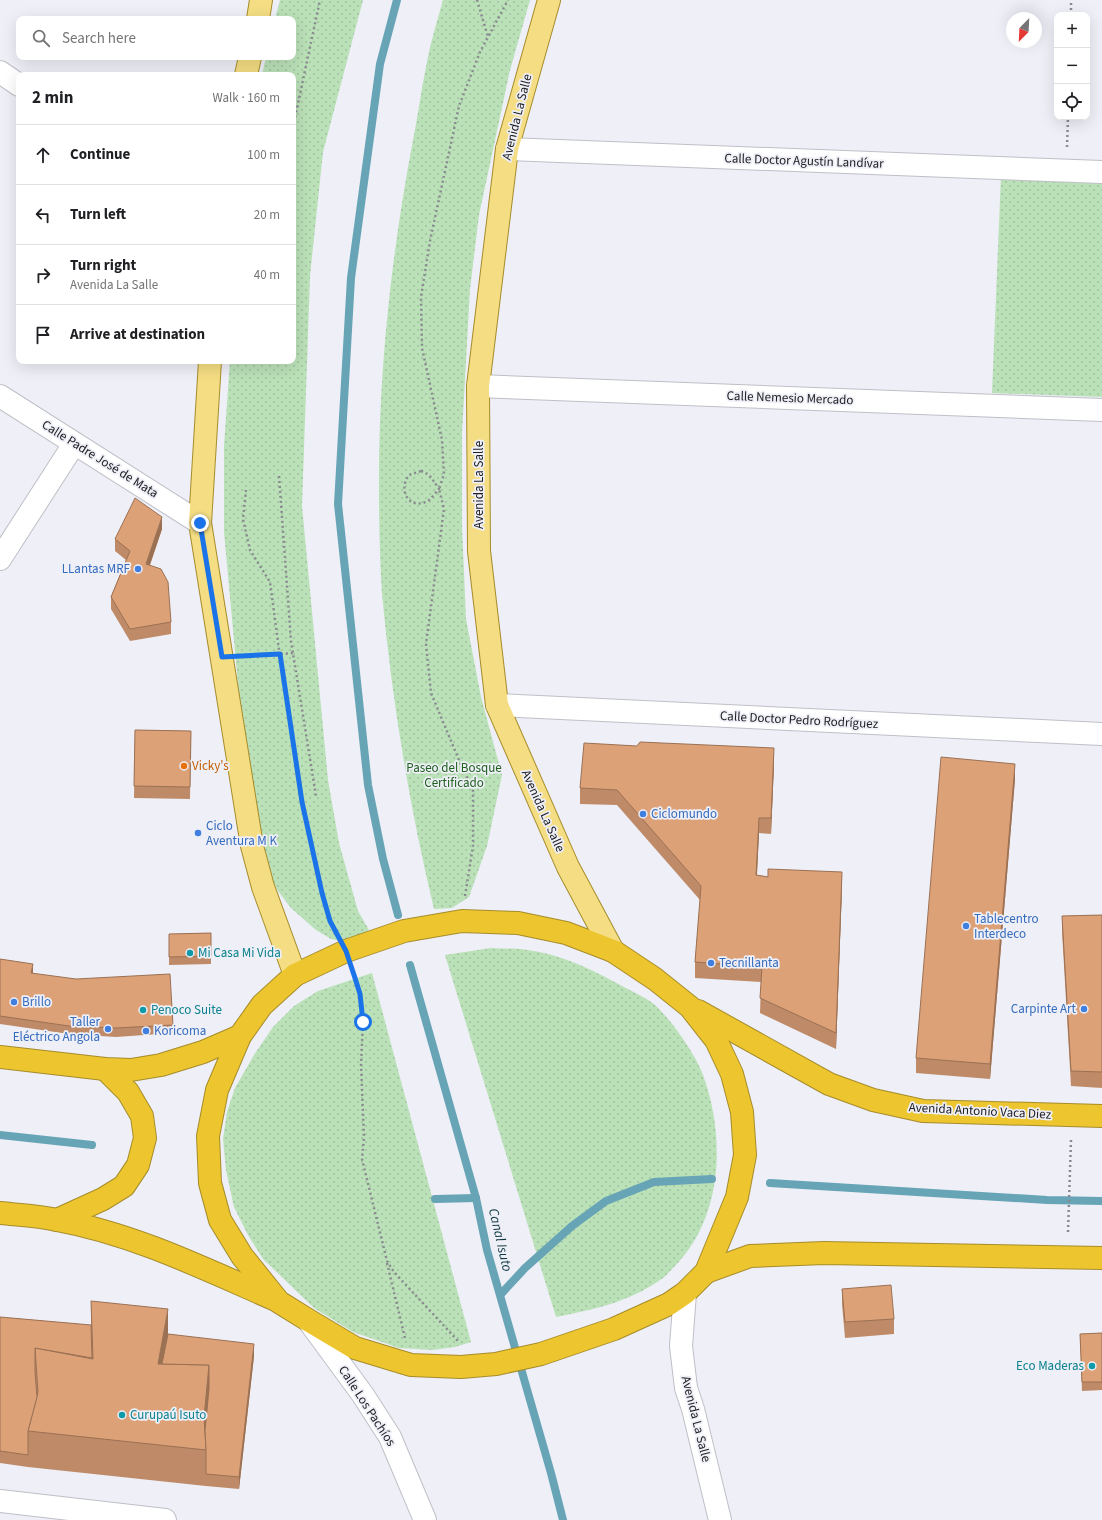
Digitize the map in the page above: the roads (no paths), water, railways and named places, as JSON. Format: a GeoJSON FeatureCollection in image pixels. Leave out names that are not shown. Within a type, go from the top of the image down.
{"type":"FeatureCollection","features":[{"type":"Feature","properties":{"kind":"highway"},"geometry":{"type":"LineString","coordinates":[[0,1213],[57,1220],[117,1235],[174,1255],[279,1302],[355,1348],[411,1365],[461,1367],[496,1364],[541,1354],[614,1329],[669,1304],[686,1294],[706,1272],[737,1197],[745,1155],[742,1112],[732,1074],[716,1040],[690,1007],[655,979],[613,951],[566,933],[518,923],[462,921],[404,931],[346,951],[295,975],[262,1005],[240,1036],[217,1090],[208,1136],[210,1183],[220,1220],[242,1256],[279,1302]]}},
{"type":"Feature","properties":{"kind":"highway","name":"Avenida Antonio Vaca Diez"},"geometry":{"type":"LineString","coordinates":[[690,1007],[829,1084],[873,1100],[923,1111],[1102,1116]]}},
{"type":"Feature","properties":{"kind":"highway"},"geometry":{"type":"LineString","coordinates":[[0,1057],[105,1070],[131,1070],[161,1065],[203,1052],[240,1036]]}},
{"type":"Feature","properties":{"kind":"highway"},"geometry":{"type":"LineString","coordinates":[[57,1220],[103,1199],[124,1186],[138,1165],[145,1138],[142,1116],[128,1092],[105,1070]]}},
{"type":"Feature","properties":{"kind":"highway"},"geometry":{"type":"LineString","coordinates":[[706,1272],[750,1256],[824,1253],[1102,1258]]}},
{"type":"Feature","properties":{"kind":"main road"},"geometry":{"type":"LineString","coordinates":[[259,16],[262,0]]}},
{"type":"Feature","properties":{"kind":"main road","name":"Avenida La Salle"},"geometry":{"type":"LineString","coordinates":[[549,0],[507,149],[478,386],[479,551],[497,705],[568,868],[613,951]]}},
{"type":"Feature","properties":{"kind":"main road"},"geometry":{"type":"LineString","coordinates":[[247,72],[249,60]]}},
{"type":"Feature","properties":{"kind":"main road"},"geometry":{"type":"LineString","coordinates":[[210,364],[200,523],[252,846],[263,887],[295,975]]}},
{"type":"Feature","properties":{"kind":"street"},"geometry":{"type":"LineString","coordinates":[[0,72],[16,83]]}},
{"type":"Feature","properties":{"kind":"street","name":"Calle Doctor Agustín Landívar"},"geometry":{"type":"LineString","coordinates":[[507,149],[1102,172]]}},
{"type":"Feature","properties":{"kind":"street","name":"Calle Nemesio Mercado"},"geometry":{"type":"LineString","coordinates":[[478,386],[1102,410]]}},
{"type":"Feature","properties":{"kind":"street","name":"Calle Padre José de Mata"},"geometry":{"type":"LineString","coordinates":[[0,396],[200,523]]}},
{"type":"Feature","properties":{"kind":"street"},"geometry":{"type":"LineString","coordinates":[[0,559],[74,444]]}},
{"type":"Feature","properties":{"kind":"street","name":"Calle Doctor Pedro Rodríguez"},"geometry":{"type":"LineString","coordinates":[[497,705],[1102,734]]}},
{"type":"Feature","properties":{"kind":"street","name":"Avenida La Salle"},"geometry":{"type":"LineString","coordinates":[[686,1294],[681,1346],[686,1388],[693,1409],[720,1520]]}},
{"type":"Feature","properties":{"kind":"street","name":"Calle Los Pachíos"},"geometry":{"type":"LineString","coordinates":[[308,1320],[363,1395],[390,1437],[425,1520]]}},
{"type":"Feature","properties":{"kind":"street"},"geometry":{"type":"LineString","coordinates":[[0,1501],[165,1520]]}},
{"type":"Feature","properties":{"kind":"waterway"},"geometry":{"type":"LineString","coordinates":[[397,0],[380,64],[351,278],[338,504],[368,785],[383,859],[398,915]]}},
{"type":"Feature","properties":{"kind":"waterway","name":"Canal Isuto"},"geometry":{"type":"LineString","coordinates":[[410,965],[476,1198],[487,1250],[563,1520]]}},
{"type":"Feature","properties":{"kind":"waterway"},"geometry":{"type":"LineString","coordinates":[[0,1135],[92,1145]]}},
{"type":"Feature","properties":{"kind":"waterway"},"geometry":{"type":"LineString","coordinates":[[501,1294],[525,1268],[572,1226],[606,1201],[654,1182],[712,1179]]}},
{"type":"Feature","properties":{"kind":"waterway"},"geometry":{"type":"LineString","coordinates":[[770,1183],[1047,1200],[1102,1201]]}},
{"type":"Feature","properties":{"kind":"waterway"},"geometry":{"type":"LineString","coordinates":[[435,1199],[476,1198]]}},
{"type":"Feature","properties":{"kind":"place","name":"LLantas MRF"},"geometry":{"type":"Point","coordinates":[138,569]}},
{"type":"Feature","properties":{"kind":"place","name":"Vicky's"},"geometry":{"type":"Point","coordinates":[184,766]}},
{"type":"Feature","properties":{"kind":"place","name":"Ciclomundo"},"geometry":{"type":"Point","coordinates":[643,814]}},
{"type":"Feature","properties":{"kind":"place","name":"Ciclo Aventura M K"},"geometry":{"type":"Point","coordinates":[198,833]}},
{"type":"Feature","properties":{"kind":"place","name":"Tablecentro Interdeco"},"geometry":{"type":"Point","coordinates":[966,926]}},
{"type":"Feature","properties":{"kind":"place","name":"Mi Casa Mi Vida"},"geometry":{"type":"Point","coordinates":[190,953]}},
{"type":"Feature","properties":{"kind":"place","name":"Tecnillanta"},"geometry":{"type":"Point","coordinates":[711,963]}},
{"type":"Feature","properties":{"kind":"place","name":"Brillo"},"geometry":{"type":"Point","coordinates":[14,1002]}},
{"type":"Feature","properties":{"kind":"place","name":"Carpinte Art"},"geometry":{"type":"Point","coordinates":[1084,1009]}},
{"type":"Feature","properties":{"kind":"place","name":"Penoco Suite"},"geometry":{"type":"Point","coordinates":[143,1010]}},
{"type":"Feature","properties":{"kind":"place","name":"Taller Eléctrico Angola"},"geometry":{"type":"Point","coordinates":[108,1029]}},
{"type":"Feature","properties":{"kind":"place","name":"Koricoma"},"geometry":{"type":"Point","coordinates":[146,1031]}},
{"type":"Feature","properties":{"kind":"place","name":"Eco Maderas"},"geometry":{"type":"Point","coordinates":[1092,1366]}},
{"type":"Feature","properties":{"kind":"place","name":"Curupaú Isuto"},"geometry":{"type":"Point","coordinates":[122,1415]}},
{"type":"Feature","properties":{"kind":"park label","name":"Paseo del Bosque Certificado"},"geometry":{"type":"Point","coordinates":[454,776]}}]}
